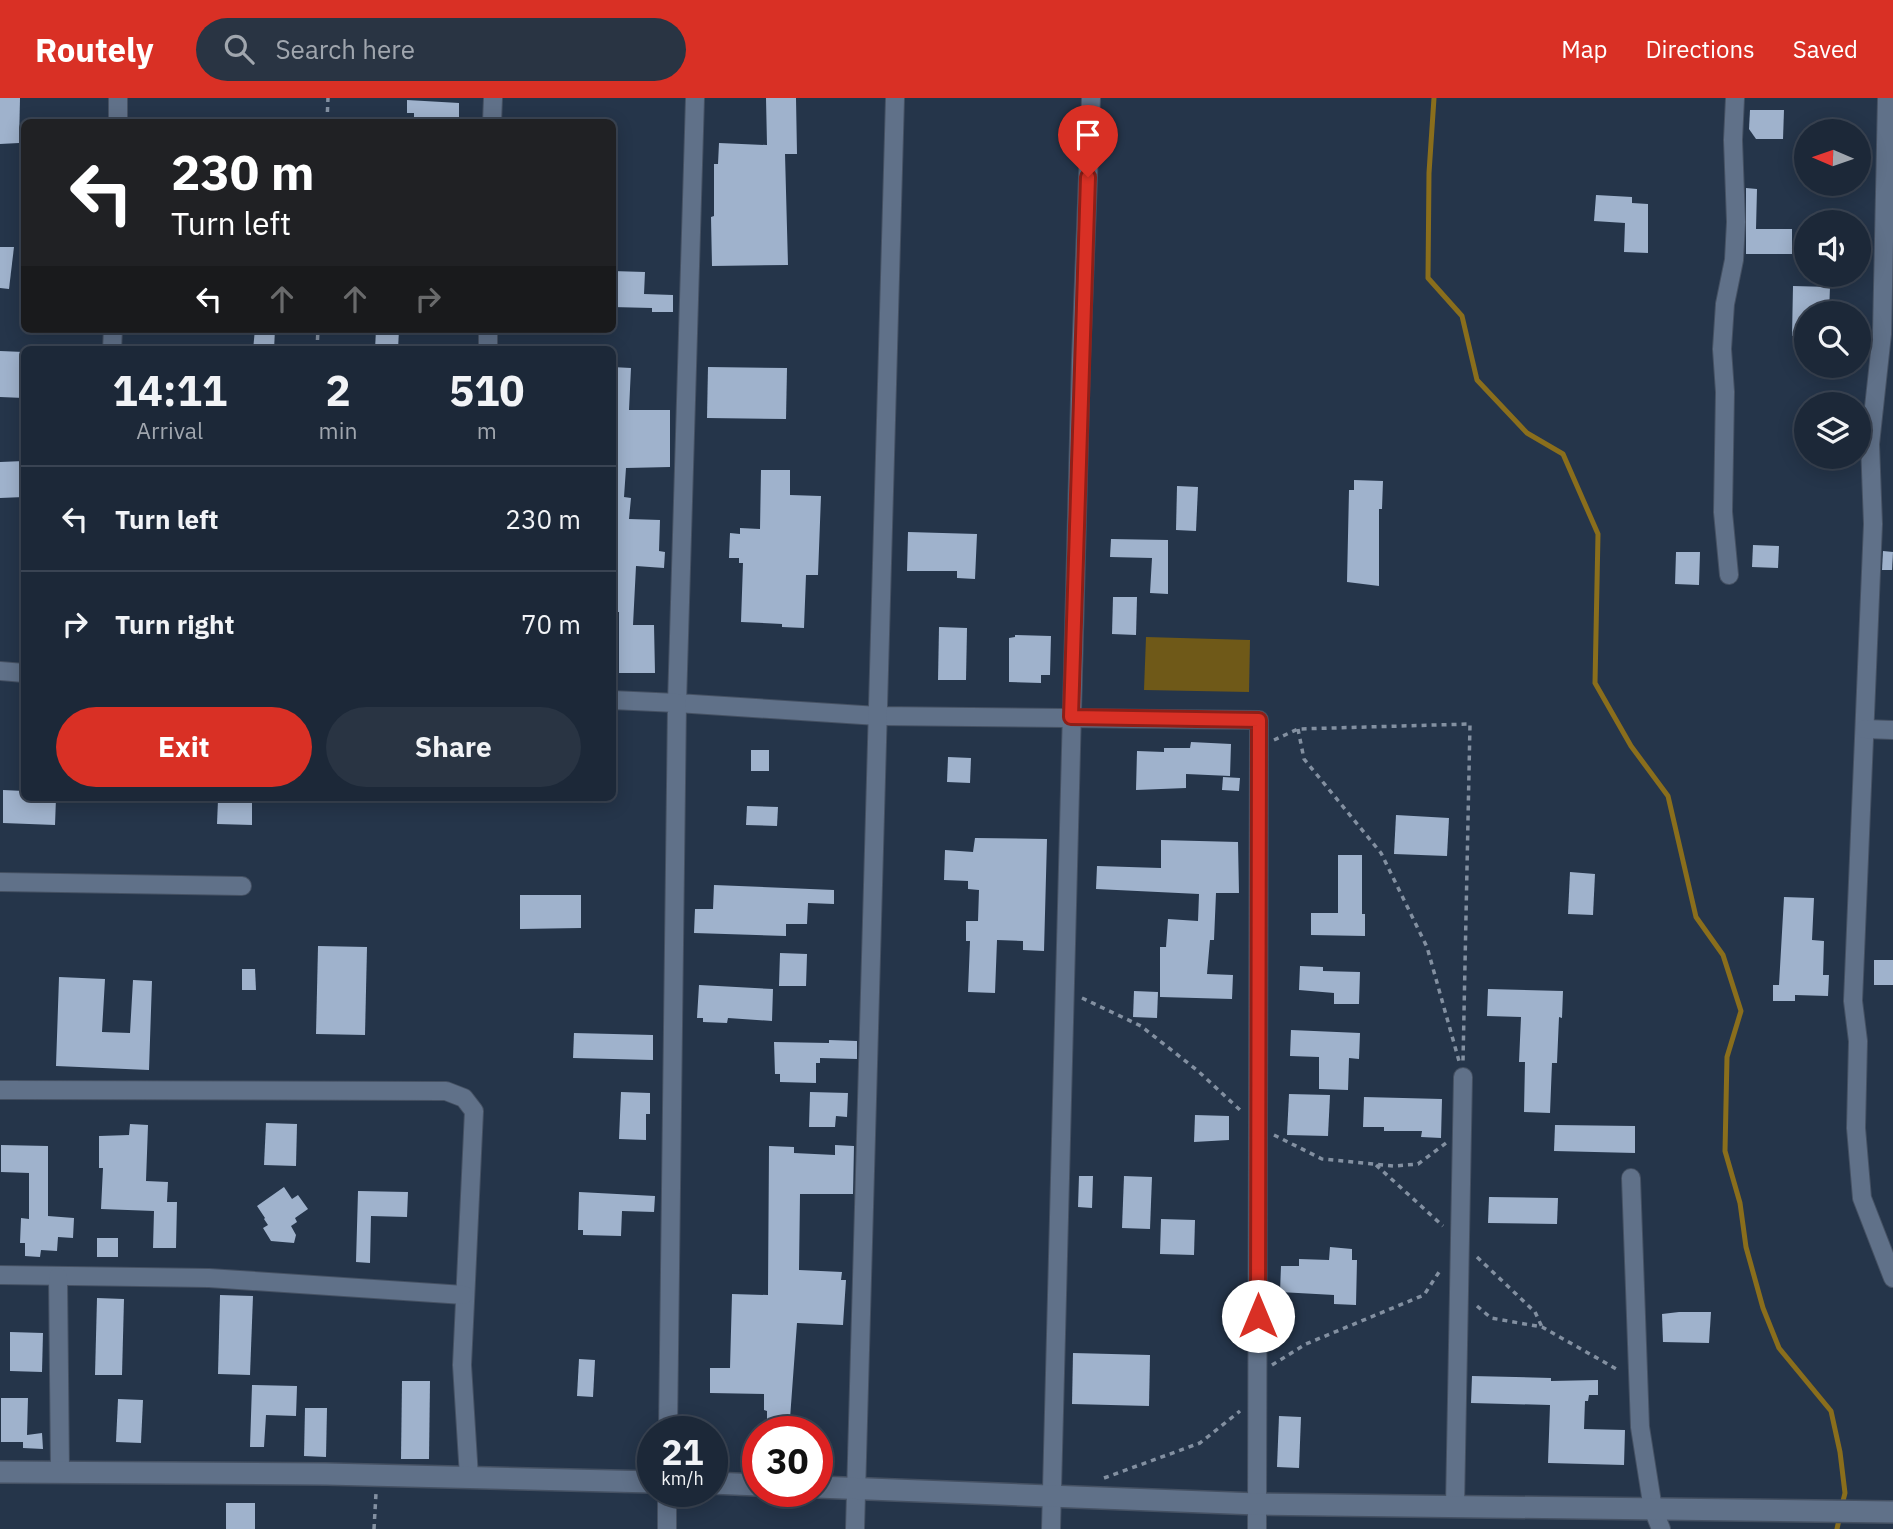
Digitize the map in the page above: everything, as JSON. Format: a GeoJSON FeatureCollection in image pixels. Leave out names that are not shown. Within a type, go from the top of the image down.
{"type":"FeatureCollection","features":[{"type":"Feature","properties":{"kind":"street"},"geometry":{"type":"LineString","coordinates":[[118,98],[118,119]]}},
{"type":"Feature","properties":{"kind":"street"},"geometry":{"type":"LineString","coordinates":[[492,119],[493,98]]}},
{"type":"Feature","properties":{"kind":"street"},"geometry":{"type":"LineString","coordinates":[[668,1416],[677,703],[695,98]]}},
{"type":"Feature","properties":{"kind":"street"},"geometry":{"type":"LineString","coordinates":[[855,1529],[895,98]]}},
{"type":"Feature","properties":{"kind":"street"},"geometry":{"type":"LineString","coordinates":[[1051,1529],[1071,717],[1091,98]]}},
{"type":"Feature","properties":{"kind":"street"},"geometry":{"type":"LineString","coordinates":[[1730,575],[1723,512],[1725,392],[1722,349],[1725,304],[1734,260],[1736,222],[1733,140],[1735,98]]}},
{"type":"Feature","properties":{"kind":"street"},"geometry":{"type":"LineString","coordinates":[[1887,98],[1882,334],[1870,444],[1873,524],[1853,1001],[1858,1041],[1856,1128],[1862,1198],[1893,1278]]}},
{"type":"Feature","properties":{"kind":"street"},"geometry":{"type":"LineString","coordinates":[[0,671],[21,673]]}},
{"type":"Feature","properties":{"kind":"street"},"geometry":{"type":"LineString","coordinates":[[616,700],[878,716],[1259,720],[1257,1529]]}},
{"type":"Feature","properties":{"kind":"street"},"geometry":{"type":"LineString","coordinates":[[1865,729],[1893,730]]}},
{"type":"Feature","properties":{"kind":"street"},"geometry":{"type":"LineString","coordinates":[[0,882],[242,886]]}},
{"type":"Feature","properties":{"kind":"street"},"geometry":{"type":"LineString","coordinates":[[1455,1506],[1463,1077]]}},
{"type":"Feature","properties":{"kind":"street"},"geometry":{"type":"LineString","coordinates":[[0,1090],[446,1091],[464,1098],[474,1111],[462,1365],[469,1477]]}},
{"type":"Feature","properties":{"kind":"street"},"geometry":{"type":"LineString","coordinates":[[1632,1178],[1640,1427],[1653,1509],[1661,1529]]}},
{"type":"Feature","properties":{"kind":"street"},"geometry":{"type":"LineString","coordinates":[[0,1275],[209,1278],[464,1295]]}},
{"type":"Feature","properties":{"kind":"street"},"geometry":{"type":"LineString","coordinates":[[58,1277],[60,1472]]}},
{"type":"Feature","properties":{"kind":"street"},"geometry":{"type":"LineString","coordinates":[[0,1472],[377,1475],[637,1482]]}},
{"type":"Feature","properties":{"kind":"street"},"geometry":{"type":"LineString","coordinates":[[833,1488],[1258,1503],[1893,1512]]}},
{"type":"Feature","properties":{"kind":"street"},"geometry":{"type":"LineString","coordinates":[[667,1507],[667,1529]]}},
{"type":"Feature","properties":{"kind":"path"},"geometry":{"type":"LineString","coordinates":[[327,119],[328,98]]}},
{"type":"Feature","properties":{"kind":"path"},"geometry":{"type":"LineString","coordinates":[[1259,747],[1298,729],[1470,724],[1463,1077]]}},
{"type":"Feature","properties":{"kind":"path"},"geometry":{"type":"LineString","coordinates":[[1298,729],[1304,759],[1381,853],[1427,947],[1463,1077]]}},
{"type":"Feature","properties":{"kind":"path"},"geometry":{"type":"LineString","coordinates":[[1459,1291],[1491,1318],[1542,1327],[1638,1381]]}},
{"type":"Feature","properties":{"kind":"path"},"geometry":{"type":"LineString","coordinates":[[373,1529],[377,1475]]}},
{"type":"Feature","properties":{"kind":"shaded area"},"geometry":{"type":"Polygon","coordinates":[[[1146,637],[1250,640],[1249,692],[1144,690],[1146,637]]]}},
{"type":"Feature","properties":{"kind":"building"},"geometry":{"type":"Polygon","coordinates":[[[0,98],[20,98],[19,143],[0,144],[0,98]]]}},
{"type":"Feature","properties":{"kind":"building"},"geometry":{"type":"Polygon","coordinates":[[[766,98],[796,98],[797,154],[785,154],[788,265],[712,266],[714,164],[718,164],[719,143],[767,145],[766,98]]]}},
{"type":"Feature","properties":{"kind":"building"},"geometry":{"type":"Polygon","coordinates":[[[407,100],[459,103],[459,118],[414,117],[414,113],[407,113],[407,100]]]}},
{"type":"Feature","properties":{"kind":"building"},"geometry":{"type":"Polygon","coordinates":[[[1750,110],[1784,110],[1783,139],[1756,139],[1749,129],[1750,110]]]}},
{"type":"Feature","properties":{"kind":"building"},"geometry":{"type":"Polygon","coordinates":[[[1746,188],[1757,189],[1756,229],[1792,229],[1792,254],[1746,254],[1746,188]]]}},
{"type":"Feature","properties":{"kind":"building"},"geometry":{"type":"Polygon","coordinates":[[[1596,195],[1632,197],[1632,203],[1648,204],[1648,253],[1624,252],[1625,223],[1594,221],[1596,195]]]}},
{"type":"Feature","properties":{"kind":"building"},"geometry":{"type":"Polygon","coordinates":[[[0,247],[14,247],[9,289],[0,288],[0,247]]]}},
{"type":"Feature","properties":{"kind":"building"},"geometry":{"type":"Polygon","coordinates":[[[616,271],[645,272],[644,294],[673,295],[673,312],[652,312],[652,308],[616,307],[616,271]]]}},
{"type":"Feature","properties":{"kind":"building"},"geometry":{"type":"Polygon","coordinates":[[[1793,286],[1830,287],[1829,301],[1794,301],[1792,336],[1793,286]]]}},
{"type":"Feature","properties":{"kind":"building"},"geometry":{"type":"Polygon","coordinates":[[[255,333],[275,333],[274,346],[253,346],[255,333]]]}},
{"type":"Feature","properties":{"kind":"building"},"geometry":{"type":"Polygon","coordinates":[[[376,333],[399,333],[398,346],[375,346],[376,333]]]}},
{"type":"Feature","properties":{"kind":"building"},"geometry":{"type":"Polygon","coordinates":[[[0,351],[21,352],[21,398],[0,397],[0,351]]]}},
{"type":"Feature","properties":{"kind":"building"},"geometry":{"type":"Polygon","coordinates":[[[616,367],[631,368],[629,410],[670,410],[670,467],[626,468],[624,497],[631,498],[629,519],[660,520],[659,551],[665,552],[664,568],[636,566],[633,625],[654,625],[655,673],[619,673],[619,612],[616,612],[616,367]]]}},
{"type":"Feature","properties":{"kind":"building"},"geometry":{"type":"Polygon","coordinates":[[[708,367],[787,368],[786,419],[707,418],[708,367]]]}},
{"type":"Feature","properties":{"kind":"building"},"geometry":{"type":"Polygon","coordinates":[[[21,461],[21,497],[0,498],[0,462],[21,461]]]}},
{"type":"Feature","properties":{"kind":"building"},"geometry":{"type":"Polygon","coordinates":[[[761,470],[790,470],[790,495],[821,496],[818,575],[806,575],[804,628],[741,622],[743,563],[739,563],[739,558],[729,558],[730,533],[740,534],[740,528],[760,529],[761,470]]]}},
{"type":"Feature","properties":{"kind":"building"},"geometry":{"type":"Polygon","coordinates":[[[1354,480],[1383,481],[1382,509],[1379,509],[1379,586],[1347,582],[1349,490],[1354,490],[1354,480]]]}},
{"type":"Feature","properties":{"kind":"building"},"geometry":{"type":"Polygon","coordinates":[[[1177,486],[1198,487],[1196,531],[1176,530],[1177,486]]]}},
{"type":"Feature","properties":{"kind":"building"},"geometry":{"type":"Polygon","coordinates":[[[908,532],[977,534],[975,579],[957,578],[957,571],[907,571],[908,532]]]}},
{"type":"Feature","properties":{"kind":"building"},"geometry":{"type":"Polygon","coordinates":[[[1111,539],[1168,540],[1168,594],[1150,593],[1152,558],[1110,557],[1111,539]]]}},
{"type":"Feature","properties":{"kind":"building"},"geometry":{"type":"Polygon","coordinates":[[[1753,545],[1779,546],[1778,568],[1752,567],[1753,545]]]}},
{"type":"Feature","properties":{"kind":"building"},"geometry":{"type":"Polygon","coordinates":[[[1883,551],[1893,552],[1892,570],[1882,570],[1883,551]]]}},
{"type":"Feature","properties":{"kind":"building"},"geometry":{"type":"Polygon","coordinates":[[[1676,552],[1700,552],[1699,585],[1675,584],[1676,552]]]}},
{"type":"Feature","properties":{"kind":"building"},"geometry":{"type":"Polygon","coordinates":[[[1113,597],[1137,597],[1136,635],[1112,634],[1113,597]]]}},
{"type":"Feature","properties":{"kind":"building"},"geometry":{"type":"Polygon","coordinates":[[[939,627],[967,628],[966,680],[938,680],[939,627]]]}},
{"type":"Feature","properties":{"kind":"building"},"geometry":{"type":"Polygon","coordinates":[[[1015,635],[1051,636],[1050,675],[1041,675],[1041,683],[1009,682],[1009,638],[1015,635]]]}},
{"type":"Feature","properties":{"kind":"building"},"geometry":{"type":"Polygon","coordinates":[[[1191,742],[1231,744],[1230,776],[1186,774],[1186,788],[1136,790],[1137,751],[1164,752],[1164,748],[1190,748],[1191,742]]]}},
{"type":"Feature","properties":{"kind":"building"},"geometry":{"type":"Polygon","coordinates":[[[751,750],[769,750],[769,771],[751,771],[751,750]]]}},
{"type":"Feature","properties":{"kind":"building"},"geometry":{"type":"Polygon","coordinates":[[[948,757],[971,758],[970,783],[947,782],[948,757]]]}},
{"type":"Feature","properties":{"kind":"building"},"geometry":{"type":"Polygon","coordinates":[[[1223,777],[1240,778],[1239,791],[1222,790],[1223,777]]]}},
{"type":"Feature","properties":{"kind":"building"},"geometry":{"type":"Polygon","coordinates":[[[3,790],[21,791],[21,801],[56,801],[55,825],[3,823],[3,790]]]}},
{"type":"Feature","properties":{"kind":"building"},"geometry":{"type":"Polygon","coordinates":[[[218,801],[252,801],[252,825],[217,824],[218,801]]]}},
{"type":"Feature","properties":{"kind":"building"},"geometry":{"type":"Polygon","coordinates":[[[747,806],[778,807],[777,826],[746,825],[747,806]]]}},
{"type":"Feature","properties":{"kind":"building"},"geometry":{"type":"Polygon","coordinates":[[[1396,815],[1449,818],[1447,856],[1394,854],[1396,815]]]}},
{"type":"Feature","properties":{"kind":"building"},"geometry":{"type":"Polygon","coordinates":[[[975,838],[1047,839],[1044,951],[1023,950],[1023,941],[997,940],[995,993],[968,992],[970,941],[966,941],[966,921],[978,921],[979,890],[968,889],[968,881],[944,880],[945,850],[973,852],[975,838]]]}},
{"type":"Feature","properties":{"kind":"building"},"geometry":{"type":"Polygon","coordinates":[[[1161,840],[1238,842],[1239,893],[1216,893],[1214,940],[1210,940],[1207,974],[1233,975],[1232,999],[1160,997],[1160,947],[1166,947],[1168,919],[1198,921],[1199,894],[1096,889],[1097,866],[1161,868],[1161,840]]]}},
{"type":"Feature","properties":{"kind":"building"},"geometry":{"type":"Polygon","coordinates":[[[1338,855],[1362,855],[1362,914],[1365,914],[1365,936],[1311,935],[1311,913],[1338,913],[1338,855]]]}},
{"type":"Feature","properties":{"kind":"building"},"geometry":{"type":"Polygon","coordinates":[[[1570,872],[1595,874],[1593,915],[1568,914],[1570,872]]]}},
{"type":"Feature","properties":{"kind":"building"},"geometry":{"type":"Polygon","coordinates":[[[714,885],[834,890],[834,904],[808,903],[807,924],[786,924],[786,936],[694,933],[695,909],[713,909],[714,885]]]}},
{"type":"Feature","properties":{"kind":"building"},"geometry":{"type":"Polygon","coordinates":[[[520,895],[581,895],[581,928],[520,929],[520,895]]]}},
{"type":"Feature","properties":{"kind":"building"},"geometry":{"type":"Polygon","coordinates":[[[1784,897],[1814,898],[1812,940],[1824,941],[1823,975],[1829,975],[1828,996],[1795,995],[1795,1001],[1773,1001],[1773,985],[1779,985],[1784,897]]]}},
{"type":"Feature","properties":{"kind":"building"},"geometry":{"type":"Polygon","coordinates":[[[318,946],[367,947],[365,1035],[316,1034],[318,946]]]}},
{"type":"Feature","properties":{"kind":"building"},"geometry":{"type":"Polygon","coordinates":[[[780,953],[807,954],[806,986],[779,986],[780,953]]]}},
{"type":"Feature","properties":{"kind":"building"},"geometry":{"type":"Polygon","coordinates":[[[1874,960],[1893,960],[1893,985],[1874,985],[1874,960]]]}},
{"type":"Feature","properties":{"kind":"building"},"geometry":{"type":"Polygon","coordinates":[[[1300,966],[1323,967],[1323,971],[1360,972],[1359,1004],[1334,1004],[1334,993],[1299,990],[1300,966]]]}},
{"type":"Feature","properties":{"kind":"building"},"geometry":{"type":"Polygon","coordinates":[[[242,969],[255,969],[256,990],[242,990],[242,969]]]}},
{"type":"Feature","properties":{"kind":"building"},"geometry":{"type":"Polygon","coordinates":[[[59,977],[105,979],[102,1032],[130,1033],[133,980],[152,981],[149,1070],[56,1066],[59,977]]]}},
{"type":"Feature","properties":{"kind":"building"},"geometry":{"type":"Polygon","coordinates":[[[699,985],[773,989],[772,1021],[728,1018],[727,1023],[703,1022],[703,1018],[697,1018],[699,985]]]}},
{"type":"Feature","properties":{"kind":"building"},"geometry":{"type":"Polygon","coordinates":[[[1488,989],[1563,991],[1557,1063],[1552,1063],[1550,1113],[1524,1112],[1525,1062],[1519,1062],[1521,1017],[1487,1016],[1488,989]]]}},
{"type":"Feature","properties":{"kind":"building"},"geometry":{"type":"Polygon","coordinates":[[[1134,991],[1158,992],[1157,1018],[1133,1017],[1134,991]]]}},
{"type":"Feature","properties":{"kind":"building"},"geometry":{"type":"Polygon","coordinates":[[[1291,1030],[1360,1033],[1359,1059],[1349,1058],[1348,1090],[1319,1089],[1319,1057],[1290,1056],[1291,1030]]]}},
{"type":"Feature","properties":{"kind":"building"},"geometry":{"type":"Polygon","coordinates":[[[574,1033],[653,1035],[653,1060],[573,1058],[574,1033]]]}},
{"type":"Feature","properties":{"kind":"building"},"geometry":{"type":"Polygon","coordinates":[[[829,1040],[857,1041],[857,1059],[820,1058],[820,1063],[816,1063],[816,1083],[780,1082],[780,1074],[775,1074],[774,1042],[829,1043],[829,1040]]]}},
{"type":"Feature","properties":{"kind":"building"},"geometry":{"type":"Polygon","coordinates":[[[621,1092],[650,1093],[650,1114],[646,1114],[646,1140],[619,1139],[621,1092]]]}},
{"type":"Feature","properties":{"kind":"building"},"geometry":{"type":"Polygon","coordinates":[[[810,1092],[848,1093],[847,1117],[836,1116],[835,1127],[809,1127],[810,1092]]]}},
{"type":"Feature","properties":{"kind":"building"},"geometry":{"type":"Polygon","coordinates":[[[1289,1094],[1330,1095],[1328,1136],[1287,1135],[1289,1094]]]}},
{"type":"Feature","properties":{"kind":"building"},"geometry":{"type":"Polygon","coordinates":[[[1364,1097],[1442,1099],[1441,1138],[1421,1137],[1422,1131],[1384,1131],[1384,1127],[1363,1127],[1364,1097]]]}},
{"type":"Feature","properties":{"kind":"building"},"geometry":{"type":"Polygon","coordinates":[[[1195,1115],[1229,1116],[1229,1140],[1194,1142],[1195,1115]]]}},
{"type":"Feature","properties":{"kind":"building"},"geometry":{"type":"Polygon","coordinates":[[[266,1123],[297,1124],[296,1166],[264,1165],[266,1123]]]}},
{"type":"Feature","properties":{"kind":"building"},"geometry":{"type":"Polygon","coordinates":[[[130,1124],[148,1125],[146,1181],[168,1182],[167,1202],[177,1202],[176,1248],[153,1248],[154,1211],[101,1209],[103,1168],[99,1168],[99,1136],[129,1135],[130,1124]]]}},
{"type":"Feature","properties":{"kind":"building"},"geometry":{"type":"Polygon","coordinates":[[[1555,1125],[1635,1126],[1635,1153],[1554,1151],[1555,1125]]]}},
{"type":"Feature","properties":{"kind":"building"},"geometry":{"type":"Polygon","coordinates":[[[1,1145],[48,1146],[48,1216],[74,1218],[73,1238],[58,1237],[57,1251],[41,1250],[40,1257],[25,1256],[25,1243],[20,1243],[21,1218],[29,1219],[29,1173],[1,1172],[1,1145]]]}},
{"type":"Feature","properties":{"kind":"building"},"geometry":{"type":"Polygon","coordinates":[[[835,1145],[854,1146],[853,1194],[800,1194],[799,1270],[842,1272],[841,1280],[846,1280],[843,1325],[797,1323],[790,1416],[767,1416],[767,1411],[764,1410],[764,1394],[710,1393],[710,1368],[730,1368],[732,1294],[768,1295],[769,1146],[794,1147],[794,1153],[835,1155],[835,1145]]]}},
{"type":"Feature","properties":{"kind":"building"},"geometry":{"type":"Polygon","coordinates":[[[1079,1176],[1093,1176],[1092,1208],[1078,1207],[1079,1176]]]}},
{"type":"Feature","properties":{"kind":"building"},"geometry":{"type":"Polygon","coordinates":[[[1124,1176],[1152,1177],[1150,1229],[1122,1228],[1124,1176]]]}},
{"type":"Feature","properties":{"kind":"building"},"geometry":{"type":"Polygon","coordinates":[[[284,1187],[292,1199],[298,1195],[308,1209],[295,1218],[297,1222],[291,1226],[296,1235],[294,1243],[271,1241],[263,1228],[268,1225],[257,1206],[284,1187]]]}},
{"type":"Feature","properties":{"kind":"building"},"geometry":{"type":"Polygon","coordinates":[[[358,1191],[408,1192],[407,1217],[371,1216],[370,1263],[356,1262],[358,1191]]]}},
{"type":"Feature","properties":{"kind":"building"},"geometry":{"type":"Polygon","coordinates":[[[579,1192],[655,1196],[654,1212],[622,1211],[621,1236],[583,1235],[583,1230],[578,1230],[579,1192]]]}},
{"type":"Feature","properties":{"kind":"building"},"geometry":{"type":"Polygon","coordinates":[[[1489,1197],[1558,1198],[1557,1224],[1488,1223],[1489,1197]]]}},
{"type":"Feature","properties":{"kind":"building"},"geometry":{"type":"Polygon","coordinates":[[[1161,1219],[1195,1220],[1194,1255],[1160,1254],[1161,1219]]]}},
{"type":"Feature","properties":{"kind":"building"},"geometry":{"type":"Polygon","coordinates":[[[97,1238],[118,1238],[118,1257],[97,1257],[97,1238]]]}},
{"type":"Feature","properties":{"kind":"building"},"geometry":{"type":"Polygon","coordinates":[[[1330,1247],[1352,1249],[1352,1260],[1357,1260],[1356,1305],[1334,1304],[1334,1295],[1280,1292],[1281,1266],[1299,1266],[1299,1259],[1329,1260],[1330,1247]]]}},
{"type":"Feature","properties":{"kind":"building"},"geometry":{"type":"Polygon","coordinates":[[[220,1295],[253,1296],[250,1375],[218,1374],[220,1295]]]}},
{"type":"Feature","properties":{"kind":"building"},"geometry":{"type":"Polygon","coordinates":[[[97,1298],[124,1299],[122,1375],[95,1375],[97,1298]]]}},
{"type":"Feature","properties":{"kind":"building"},"geometry":{"type":"Polygon","coordinates":[[[1711,1312],[1709,1343],[1663,1342],[1662,1314],[1711,1312]]]}},
{"type":"Feature","properties":{"kind":"building"},"geometry":{"type":"Polygon","coordinates":[[[10,1332],[43,1333],[42,1372],[10,1371],[10,1332]]]}},
{"type":"Feature","properties":{"kind":"building"},"geometry":{"type":"Polygon","coordinates":[[[1073,1353],[1150,1355],[1149,1406],[1072,1404],[1073,1353]]]}},
{"type":"Feature","properties":{"kind":"building"},"geometry":{"type":"Polygon","coordinates":[[[579,1359],[595,1360],[593,1397],[577,1396],[579,1359]]]}},
{"type":"Feature","properties":{"kind":"building"},"geometry":{"type":"Polygon","coordinates":[[[1472,1376],[1551,1378],[1551,1381],[1598,1380],[1598,1395],[1589,1395],[1588,1401],[1585,1401],[1584,1429],[1625,1430],[1624,1465],[1548,1463],[1550,1405],[1471,1403],[1472,1376]]]}},
{"type":"Feature","properties":{"kind":"building"},"geometry":{"type":"Polygon","coordinates":[[[402,1381],[430,1381],[429,1459],[401,1459],[402,1381]]]}},
{"type":"Feature","properties":{"kind":"building"},"geometry":{"type":"Polygon","coordinates":[[[252,1385],[297,1386],[296,1416],[266,1415],[264,1447],[250,1447],[252,1385]]]}},
{"type":"Feature","properties":{"kind":"building"},"geometry":{"type":"Polygon","coordinates":[[[1,1398],[28,1398],[27,1435],[42,1433],[43,1449],[23,1448],[23,1442],[1,1442],[1,1398]]]}},
{"type":"Feature","properties":{"kind":"building"},"geometry":{"type":"Polygon","coordinates":[[[118,1399],[143,1400],[141,1443],[116,1442],[118,1399]]]}},
{"type":"Feature","properties":{"kind":"building"},"geometry":{"type":"Polygon","coordinates":[[[305,1408],[327,1408],[326,1457],[304,1456],[305,1408]]]}},
{"type":"Feature","properties":{"kind":"building"},"geometry":{"type":"Polygon","coordinates":[[[1279,1416],[1301,1417],[1299,1468],[1277,1467],[1279,1416]]]}},
{"type":"Feature","properties":{"kind":"building"},"geometry":{"type":"Polygon","coordinates":[[[226,1503],[255,1503],[255,1529],[226,1529],[226,1503]]]}},
{"type":"Feature","properties":{"kind":"waterway"},"geometry":{"type":"LineString","coordinates":[[1434,98],[1429,173],[1428,278],[1462,316],[1477,380],[1527,433],[1563,454],[1598,534],[1595,683],[1631,746],[1668,796],[1696,917],[1723,955],[1741,1011],[1727,1057],[1725,1151],[1740,1203],[1746,1247],[1763,1308],[1779,1348],[1831,1411],[1845,1493],[1842,1505]]}},
{"type":"Feature","properties":{"kind":"waterway"},"geometry":{"type":"LineString","coordinates":[[1837,1529],[1840,1515]]}},
{"type":"Feature","properties":{"kind":"route"},"geometry":{"type":"LineString","coordinates":[[1088,177],[1071,717],[1259,720],[1258,1316]]}}]}
